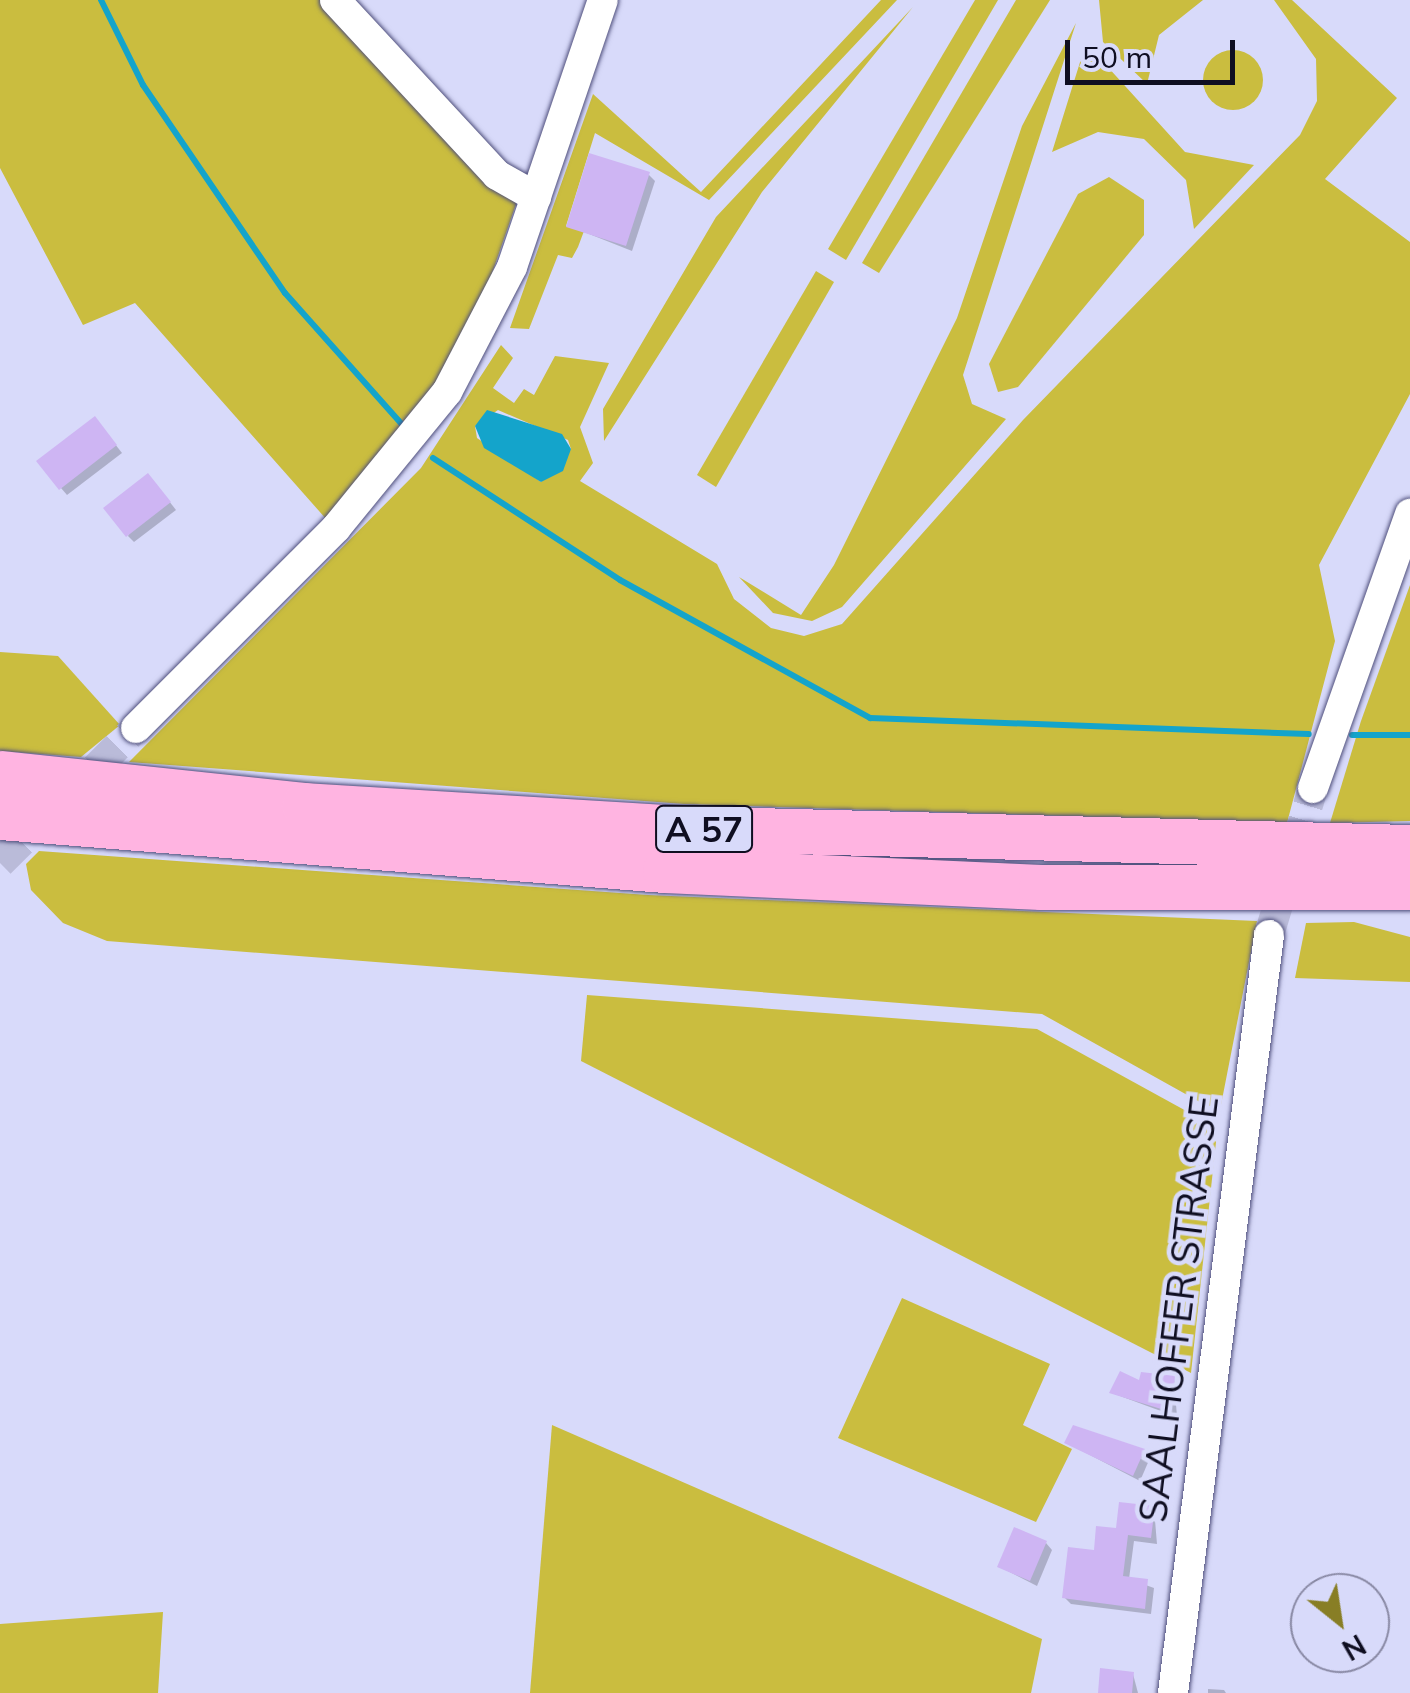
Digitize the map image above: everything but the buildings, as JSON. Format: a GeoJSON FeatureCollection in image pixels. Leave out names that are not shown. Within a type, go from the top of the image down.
{"type":"FeatureCollection","features":[{"type":"Feature","properties":{"kind":"highway","name":"A 57"},"geometry":{"type":"LineString","coordinates":[[0,773],[678,828],[1410,848]]}},
{"type":"Feature","properties":{"kind":"highway","name":"A 57"},"geometry":{"type":"LineString","coordinates":[[0,817],[665,870],[1041,887],[1410,887]]}},
{"type":"Feature","properties":{"kind":"street"},"geometry":{"type":"LineString","coordinates":[[335,0],[496,175],[536,198]]}},
{"type":"Feature","properties":{"kind":"street"},"geometry":{"type":"LineString","coordinates":[[136,728],[336,528],[424,425],[497,303],[603,0]]}},
{"type":"Feature","properties":{"kind":"street"},"geometry":{"type":"LineString","coordinates":[[1313,788],[1410,514]]}},
{"type":"Feature","properties":{"kind":"street","name":"SAALHOFFER STRASSE"},"geometry":{"type":"LineString","coordinates":[[1173,1693],[1268,935]]}},
{"type":"Feature","properties":{"kind":"shaded area"},"geometry":{"type":"Polygon","coordinates":[[[0,0],[335,0],[522,187],[474,325],[428,403],[327,520],[135,303],[83,325],[0,168],[0,0]]]}},
{"type":"Feature","properties":{"kind":"shaded area"},"geometry":{"type":"Polygon","coordinates":[[[881,0],[897,0],[709,200],[595,133],[566,226],[584,231],[578,247],[572,258],[558,255],[529,329],[510,328],[593,94],[701,192],[881,0]]]}},
{"type":"Feature","properties":{"kind":"shaded area"},"geometry":{"type":"Polygon","coordinates":[[[975,0],[998,0],[846,260],[828,249],[975,0]]]}},
{"type":"Feature","properties":{"kind":"shaded area"},"geometry":{"type":"Polygon","coordinates":[[[1016,0],[1050,0],[879,273],[862,263],[1016,0]]]}},
{"type":"Feature","properties":{"kind":"shaded area"},"geometry":{"type":"Polygon","coordinates":[[[1099,0],[1203,0],[1159,35],[1147,84],[1103,42],[1099,0]]]}},
{"type":"Feature","properties":{"kind":"shaded area"},"geometry":{"type":"Polygon","coordinates":[[[1274,0],[1292,0],[1397,98],[1325,179],[1410,242],[1410,394],[1319,565],[1335,641],[1287,823],[684,804],[129,762],[421,468],[501,345],[513,358],[493,388],[514,403],[524,389],[534,395],[555,356],[609,363],[580,427],[593,463],[580,481],[717,564],[734,599],[771,628],[804,636],[842,624],[1023,420],[1300,135],[1317,101],[1316,59],[1274,0]],[[498,410],[475,426],[477,438],[541,482],[571,449],[568,440],[498,410]]]}},
{"type":"Feature","properties":{"kind":"shaded area"},"geometry":{"type":"Polygon","coordinates":[[[913,7],[762,192],[604,441],[603,409],[716,217],[913,7]]]}},
{"type":"Feature","properties":{"kind":"shaded area"},"geometry":{"type":"Polygon","coordinates":[[[1076,23],[963,375],[972,404],[1006,419],[842,607],[812,621],[773,613],[739,577],[801,615],[834,565],[957,318],[1022,126],[1076,23]]]}},
{"type":"Feature","properties":{"kind":"shaded area"},"geometry":{"type":"Polygon","coordinates":[[[1086,43],[1185,152],[1254,165],[1194,229],[1186,180],[1144,139],[1098,132],[1052,152],[1086,43]]]}},
{"type":"Feature","properties":{"kind":"shaded area"},"geometry":{"type":"Polygon","coordinates":[[[1233,50],[1254,59],[1263,80],[1254,101],[1233,110],[1212,101],[1203,80],[1212,59],[1233,50]]]}},
{"type":"Feature","properties":{"kind":"shaded area"},"geometry":{"type":"Polygon","coordinates":[[[1109,177],[1144,200],[1144,235],[1018,387],[998,392],[989,364],[1078,194],[1109,177]]]}},
{"type":"Feature","properties":{"kind":"shaded area"},"geometry":{"type":"Polygon","coordinates":[[[816,271],[834,282],[716,487],[697,475],[816,271]]]}},
{"type":"Feature","properties":{"kind":"shaded area"},"geometry":{"type":"Polygon","coordinates":[[[1410,585],[1410,821],[1330,823],[1361,721],[1410,585]]]}},
{"type":"Feature","properties":{"kind":"shaded area"},"geometry":{"type":"Polygon","coordinates":[[[0,652],[58,656],[120,725],[81,757],[0,751],[0,652]]]}},
{"type":"Feature","properties":{"kind":"shaded area"},"geometry":{"type":"Polygon","coordinates":[[[39,851],[648,895],[1257,921],[1221,1105],[1207,1106],[1042,1014],[107,941],[63,923],[31,890],[26,864],[39,851]]]}},
{"type":"Feature","properties":{"kind":"shaded area"},"geometry":{"type":"Polygon","coordinates":[[[1354,922],[1410,937],[1410,982],[1295,978],[1306,923],[1354,922]]]}},
{"type":"Feature","properties":{"kind":"shaded area"},"geometry":{"type":"Polygon","coordinates":[[[587,995],[1037,1029],[1199,1118],[1216,1142],[1191,1373],[581,1061],[587,995]]]}},
{"type":"Feature","properties":{"kind":"shaded area"},"geometry":{"type":"Polygon","coordinates":[[[902,1298],[1050,1364],[1023,1425],[1072,1449],[1036,1522],[838,1438],[902,1298]]]}},
{"type":"Feature","properties":{"kind":"shaded area"},"geometry":{"type":"Polygon","coordinates":[[[552,1425],[1042,1639],[1031,1693],[530,1693],[552,1425]]]}},
{"type":"Feature","properties":{"kind":"shaded area"},"geometry":{"type":"Polygon","coordinates":[[[163,1612],[158,1693],[0,1693],[0,1624],[163,1612]]]}},
{"type":"Feature","properties":{"kind":"water"},"geometry":{"type":"Polygon","coordinates":[[[487,410],[562,434],[571,449],[563,471],[541,482],[484,448],[475,426],[487,410]]]}},
{"type":"Feature","properties":{"kind":"waterway"},"geometry":{"type":"LineString","coordinates":[[101,0],[143,85],[285,293],[401,423]]}},
{"type":"Feature","properties":{"kind":"waterway"},"geometry":{"type":"LineString","coordinates":[[433,458],[620,580],[870,718],[1309,734]]}},
{"type":"Feature","properties":{"kind":"waterway"},"geometry":{"type":"LineString","coordinates":[[1352,735],[1410,735]]}},
{"type":"Feature","properties":{"kind":"tunnel"},"geometry":{"type":"LineString","coordinates":[[0,863],[136,728]]}},
{"type":"Feature","properties":{"kind":"tunnel"},"geometry":{"type":"LineString","coordinates":[[1269,935],[1313,788]]}}]}
